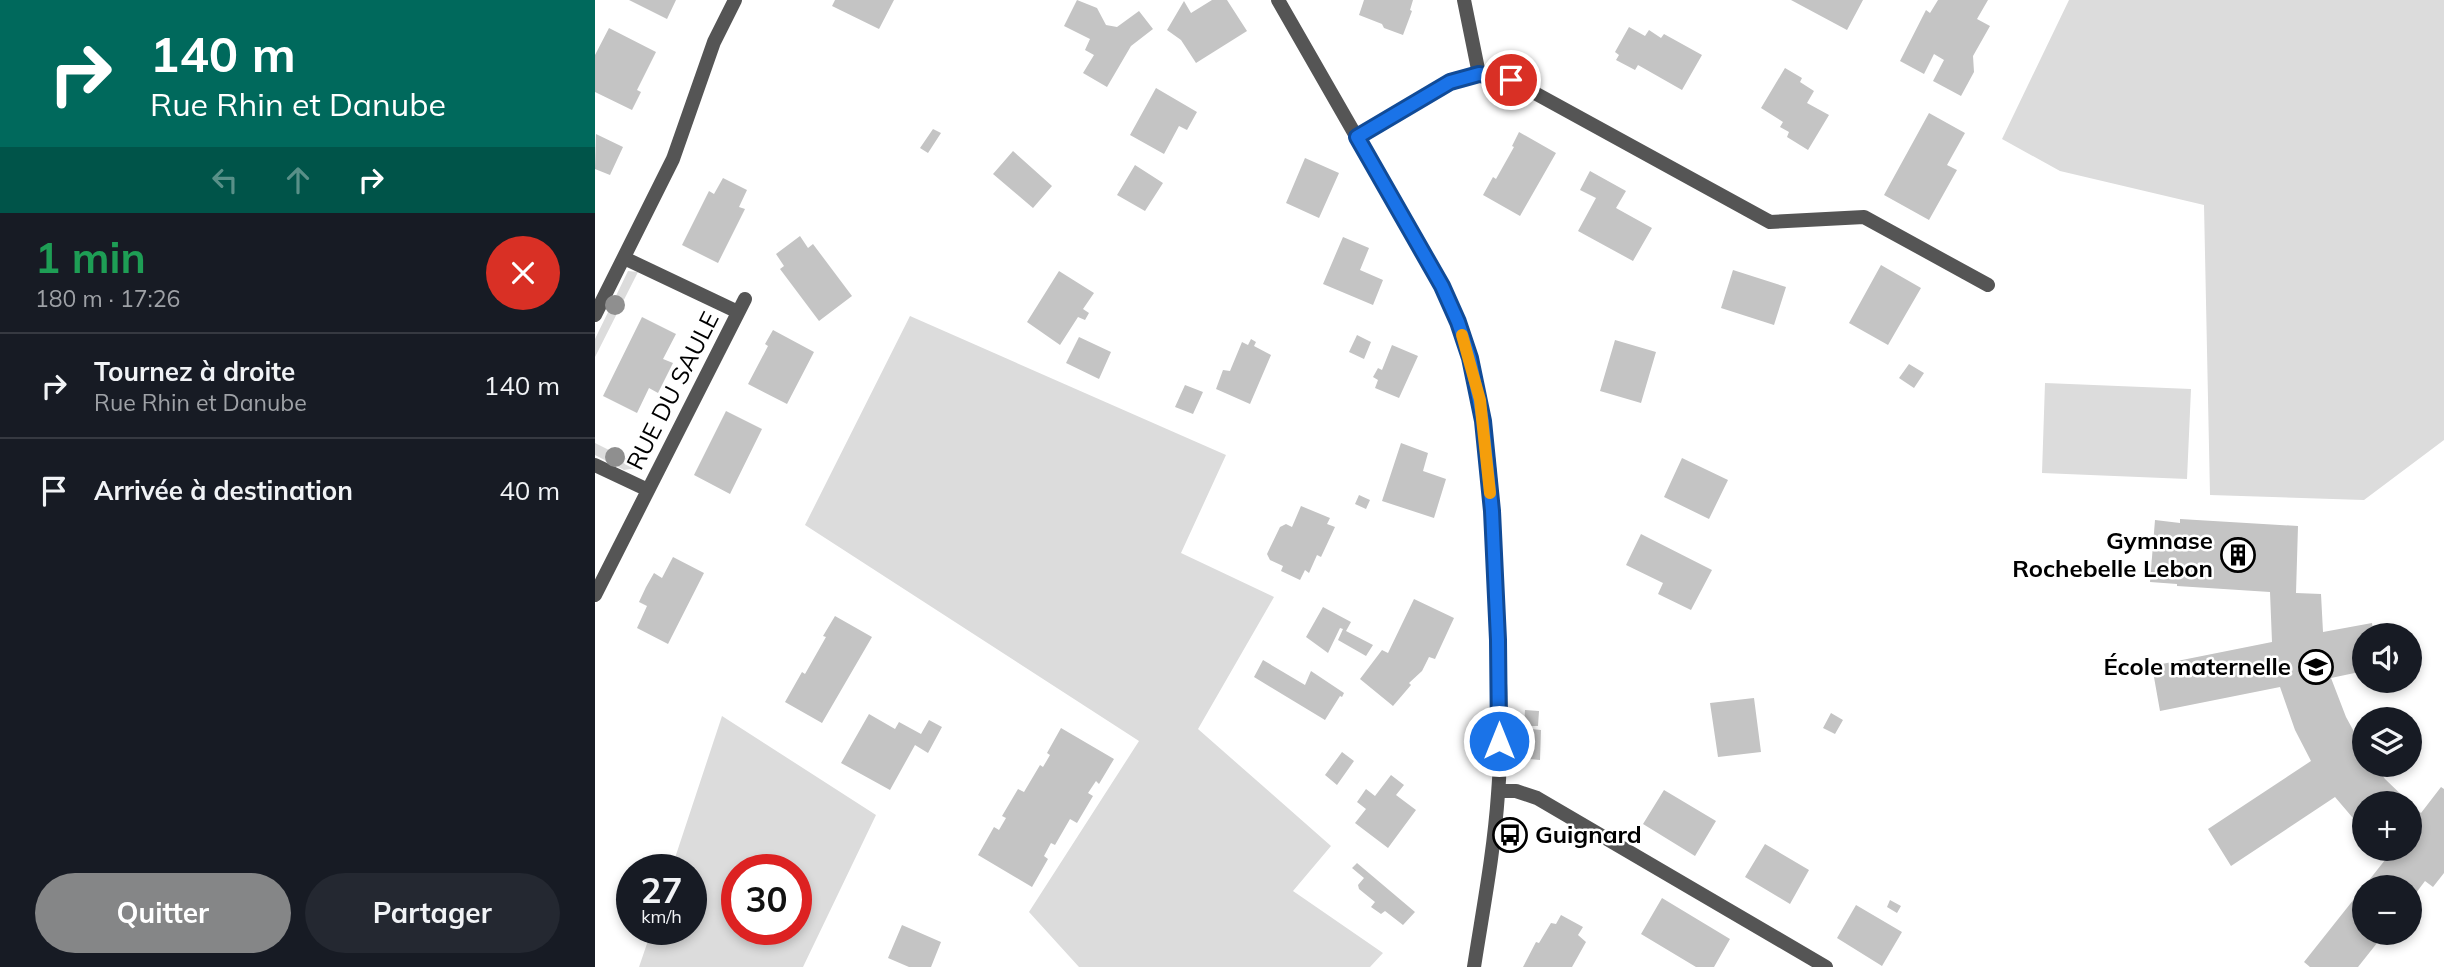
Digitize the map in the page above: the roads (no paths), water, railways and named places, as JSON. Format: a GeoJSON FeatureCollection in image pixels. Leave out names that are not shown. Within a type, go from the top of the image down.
{"type":"FeatureCollection","features":[{"type":"Feature","properties":{"kind":"street"},"geometry":{"type":"LineString","coordinates":[[595,315],[673,159],[715,42],[735,0]]}},
{"type":"Feature","properties":{"kind":"street"},"geometry":{"type":"LineString","coordinates":[[1278,0],[1442,286],[1458,322],[1480,400],[1486,442],[1496,580],[1499,791],[1475,967]]}},
{"type":"Feature","properties":{"kind":"street"},"geometry":{"type":"LineString","coordinates":[[1464,0],[1479,74]]}},
{"type":"Feature","properties":{"kind":"street"},"geometry":{"type":"LineString","coordinates":[[1357,137],[1450,82],[1479,74],[1511,80],[1770,222],[1864,217],[1988,285]]}},
{"type":"Feature","properties":{"kind":"street","name":"RUE DU SAULE"},"geometry":{"type":"LineString","coordinates":[[595,596],[741,306],[624,258]]}},
{"type":"Feature","properties":{"kind":"street","name":"RUE DU SAULE"},"geometry":{"type":"LineString","coordinates":[[595,465],[648,490]]}},
{"type":"Feature","properties":{"kind":"street"},"geometry":{"type":"LineString","coordinates":[[1499,791],[1515,791],[1537,798],[1826,967]]}},
{"type":"Feature","properties":{"kind":"place","name":"Gymnase Rochebelle Lebon"},"geometry":{"type":"Point","coordinates":[2238,555]}},
{"type":"Feature","properties":{"kind":"place","name":"École maternelle"},"geometry":{"type":"Point","coordinates":[2316,667]}},
{"type":"Feature","properties":{"kind":"place","name":"Guignard"},"geometry":{"type":"Point","coordinates":[1510,835]}}]}
